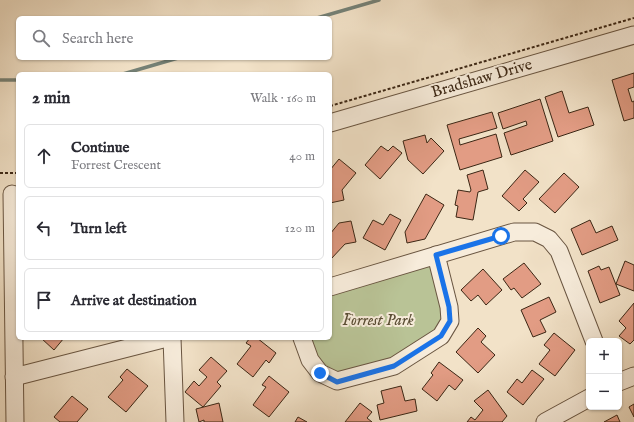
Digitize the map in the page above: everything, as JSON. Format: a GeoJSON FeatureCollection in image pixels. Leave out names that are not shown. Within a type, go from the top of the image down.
{"type":"FeatureCollection","features":[{"type":"Feature","properties":{"kind":"street","name":"Bradshaw Drive"},"geometry":{"type":"LineString","coordinates":[[332,122],[634,36]]}},
{"type":"Feature","properties":{"kind":"street"},"geometry":{"type":"LineString","coordinates":[[10,194],[15,422]]}},
{"type":"Feature","properties":{"kind":"street"},"geometry":{"type":"LineString","coordinates":[[332,286],[514,232],[535,232],[549,239],[560,251],[593,338]]}},
{"type":"Feature","properties":{"kind":"street"},"geometry":{"type":"LineString","coordinates":[[303,340],[310,360],[320,373],[337,382],[394,366],[441,336],[450,321],[449,307],[436,255]]}},
{"type":"Feature","properties":{"kind":"street"},"geometry":{"type":"LineString","coordinates":[[14,377],[159,340]]}},
{"type":"Feature","properties":{"kind":"street"},"geometry":{"type":"LineString","coordinates":[[172,340],[175,422]]}},
{"type":"Feature","properties":{"kind":"street"},"geometry":{"type":"LineString","coordinates":[[622,381],[634,376]]}},
{"type":"Feature","properties":{"kind":"street"},"geometry":{"type":"LineString","coordinates":[[545,422],[586,400]]}},
{"type":"Feature","properties":{"kind":"path"},"geometry":{"type":"LineString","coordinates":[[332,105],[634,18]]}},
{"type":"Feature","properties":{"kind":"path"},"geometry":{"type":"LineString","coordinates":[[0,173],[16,173]]}},
{"type":"Feature","properties":{"kind":"green space","name":"Forrest Park"},"geometry":{"type":"Polygon","coordinates":[[[436,255],[450,321],[394,366],[337,381],[304,340],[332,340],[332,286],[436,255]]]}},
{"type":"Feature","properties":{"kind":"building"},"geometry":{"type":"Polygon","coordinates":[[[634,73],[634,87],[628,89],[632,102],[634,101],[634,118],[624,121],[612,80],[634,73]]]}},
{"type":"Feature","properties":{"kind":"building"},"geometry":{"type":"Polygon","coordinates":[[[562,91],[569,113],[588,107],[594,125],[558,137],[545,97],[562,91]]]}},
{"type":"Feature","properties":{"kind":"building"},"geometry":{"type":"Polygon","coordinates":[[[540,99],[553,141],[511,155],[504,133],[527,125],[526,121],[503,129],[498,113],[540,99]]]}},
{"type":"Feature","properties":{"kind":"building"},"geometry":{"type":"Polygon","coordinates":[[[492,112],[497,128],[459,139],[460,145],[496,134],[502,157],[460,170],[447,125],[492,112]]]}},
{"type":"Feature","properties":{"kind":"building"},"geometry":{"type":"Polygon","coordinates":[[[425,135],[427,143],[431,138],[444,151],[423,174],[408,160],[403,141],[425,135]]]}},
{"type":"Feature","properties":{"kind":"building"},"geometry":{"type":"Polygon","coordinates":[[[381,146],[388,151],[393,146],[402,153],[380,179],[365,165],[381,146]]]}},
{"type":"Feature","properties":{"kind":"building"},"geometry":{"type":"Polygon","coordinates":[[[339,159],[356,173],[342,190],[344,200],[332,203],[332,168],[339,159]]]}},
{"type":"Feature","properties":{"kind":"building"},"geometry":{"type":"Polygon","coordinates":[[[483,170],[488,189],[478,192],[473,220],[456,217],[458,206],[455,205],[458,190],[470,192],[471,190],[467,175],[483,170]]]}},
{"type":"Feature","properties":{"kind":"building"},"geometry":{"type":"Polygon","coordinates":[[[525,170],[539,182],[523,199],[527,203],[519,211],[502,196],[525,170]]]}},
{"type":"Feature","properties":{"kind":"building"},"geometry":{"type":"Polygon","coordinates":[[[564,173],[579,187],[555,213],[539,199],[564,173]]]}},
{"type":"Feature","properties":{"kind":"building"},"geometry":{"type":"Polygon","coordinates":[[[426,194],[444,205],[425,239],[407,243],[405,232],[426,194]]]}},
{"type":"Feature","properties":{"kind":"building"},"geometry":{"type":"Polygon","coordinates":[[[390,214],[401,220],[385,250],[363,238],[373,220],[383,225],[390,214]]]}},
{"type":"Feature","properties":{"kind":"building"},"geometry":{"type":"Polygon","coordinates":[[[590,220],[596,233],[612,226],[618,240],[582,255],[571,229],[590,220]]]}},
{"type":"Feature","properties":{"kind":"building"},"geometry":{"type":"Polygon","coordinates":[[[351,221],[356,242],[345,244],[332,258],[332,232],[339,223],[351,221]]]}},
{"type":"Feature","properties":{"kind":"building"},"geometry":{"type":"Polygon","coordinates":[[[625,261],[634,265],[634,291],[616,284],[625,261]]]}},
{"type":"Feature","properties":{"kind":"building"},"geometry":{"type":"Polygon","coordinates":[[[524,263],[541,284],[522,298],[514,288],[511,290],[503,279],[524,263]]]}},
{"type":"Feature","properties":{"kind":"building"},"geometry":{"type":"Polygon","coordinates":[[[599,266],[601,270],[609,267],[620,295],[600,303],[588,271],[599,266]]]}},
{"type":"Feature","properties":{"kind":"building"},"geometry":{"type":"Polygon","coordinates":[[[483,269],[502,290],[486,305],[478,295],[471,301],[461,290],[483,269]]]}},
{"type":"Feature","properties":{"kind":"building"},"geometry":{"type":"Polygon","coordinates":[[[549,297],[556,312],[540,320],[546,332],[533,337],[521,310],[549,297]]]}},
{"type":"Feature","properties":{"kind":"building"},"geometry":{"type":"Polygon","coordinates":[[[634,303],[634,340],[630,344],[619,336],[626,328],[619,321],[634,303]]]}},
{"type":"Feature","properties":{"kind":"building"},"geometry":{"type":"Polygon","coordinates":[[[478,328],[486,336],[481,342],[495,355],[478,373],[456,352],[478,328]]]}},
{"type":"Feature","properties":{"kind":"building"},"geometry":{"type":"Polygon","coordinates":[[[554,333],[575,350],[555,376],[539,364],[550,350],[544,345],[554,333]]]}},
{"type":"Feature","properties":{"kind":"building"},"geometry":{"type":"Polygon","coordinates":[[[43,340],[62,340],[54,350],[43,340]]]}},
{"type":"Feature","properties":{"kind":"building"},"geometry":{"type":"Polygon","coordinates":[[[248,340],[260,340],[276,353],[269,363],[266,360],[253,377],[237,364],[251,346],[246,343],[248,340]]]}},
{"type":"Feature","properties":{"kind":"building"},"geometry":{"type":"Polygon","coordinates":[[[211,357],[227,371],[217,382],[221,386],[203,407],[185,392],[194,381],[199,386],[207,377],[199,370],[211,357]]]}},
{"type":"Feature","properties":{"kind":"building"},"geometry":{"type":"Polygon","coordinates":[[[439,362],[463,380],[455,390],[449,385],[437,401],[422,389],[433,375],[431,373],[439,362]]]}},
{"type":"Feature","properties":{"kind":"building"},"geometry":{"type":"Polygon","coordinates":[[[127,369],[148,386],[126,412],[108,397],[123,380],[120,377],[127,369]]]}},
{"type":"Feature","properties":{"kind":"building"},"geometry":{"type":"Polygon","coordinates":[[[532,370],[544,379],[523,405],[507,392],[517,379],[522,383],[532,370]]]}},
{"type":"Feature","properties":{"kind":"building"},"geometry":{"type":"Polygon","coordinates":[[[269,376],[289,392],[269,417],[253,405],[266,387],[262,385],[269,376]]]}},
{"type":"Feature","properties":{"kind":"building"},"geometry":{"type":"Polygon","coordinates":[[[401,386],[405,401],[415,399],[417,411],[380,420],[377,405],[384,403],[381,391],[401,386]]]}},
{"type":"Feature","properties":{"kind":"building"},"geometry":{"type":"Polygon","coordinates":[[[488,390],[507,416],[502,422],[467,422],[471,417],[475,420],[483,410],[474,401],[488,390]]]}},
{"type":"Feature","properties":{"kind":"building"},"geometry":{"type":"Polygon","coordinates":[[[72,396],[88,409],[77,422],[60,422],[54,417],[72,396]]]}},
{"type":"Feature","properties":{"kind":"building"},"geometry":{"type":"Polygon","coordinates":[[[219,403],[223,422],[204,422],[204,420],[199,422],[196,409],[219,403]]]}},
{"type":"Feature","properties":{"kind":"building"},"geometry":{"type":"Polygon","coordinates":[[[360,403],[372,412],[367,418],[372,422],[345,422],[360,403]]]}},
{"type":"Feature","properties":{"kind":"building"},"geometry":{"type":"Polygon","coordinates":[[[634,404],[634,417],[629,407],[634,404]]]}},
{"type":"Feature","properties":{"kind":"building"},"geometry":{"type":"Polygon","coordinates":[[[617,415],[620,422],[604,422],[617,415]]]}},
{"type":"Feature","properties":{"kind":"building"},"geometry":{"type":"Polygon","coordinates":[[[298,417],[307,422],[295,422],[298,417]]]}},
{"type":"Feature","properties":{"kind":"waterway"},"geometry":{"type":"LineString","coordinates":[[324,16],[379,0]]}},
{"type":"Feature","properties":{"kind":"waterway"},"geometry":{"type":"LineString","coordinates":[[130,72],[171,60]]}},
{"type":"Feature","properties":{"kind":"waterway"},"geometry":{"type":"LineString","coordinates":[[0,80],[16,80]]}},
{"type":"Feature","properties":{"kind":"route"},"geometry":{"type":"LineString","coordinates":[[320,373],[337,382],[394,366],[441,336],[450,321],[449,307],[436,255],[501,236]]}}]}
